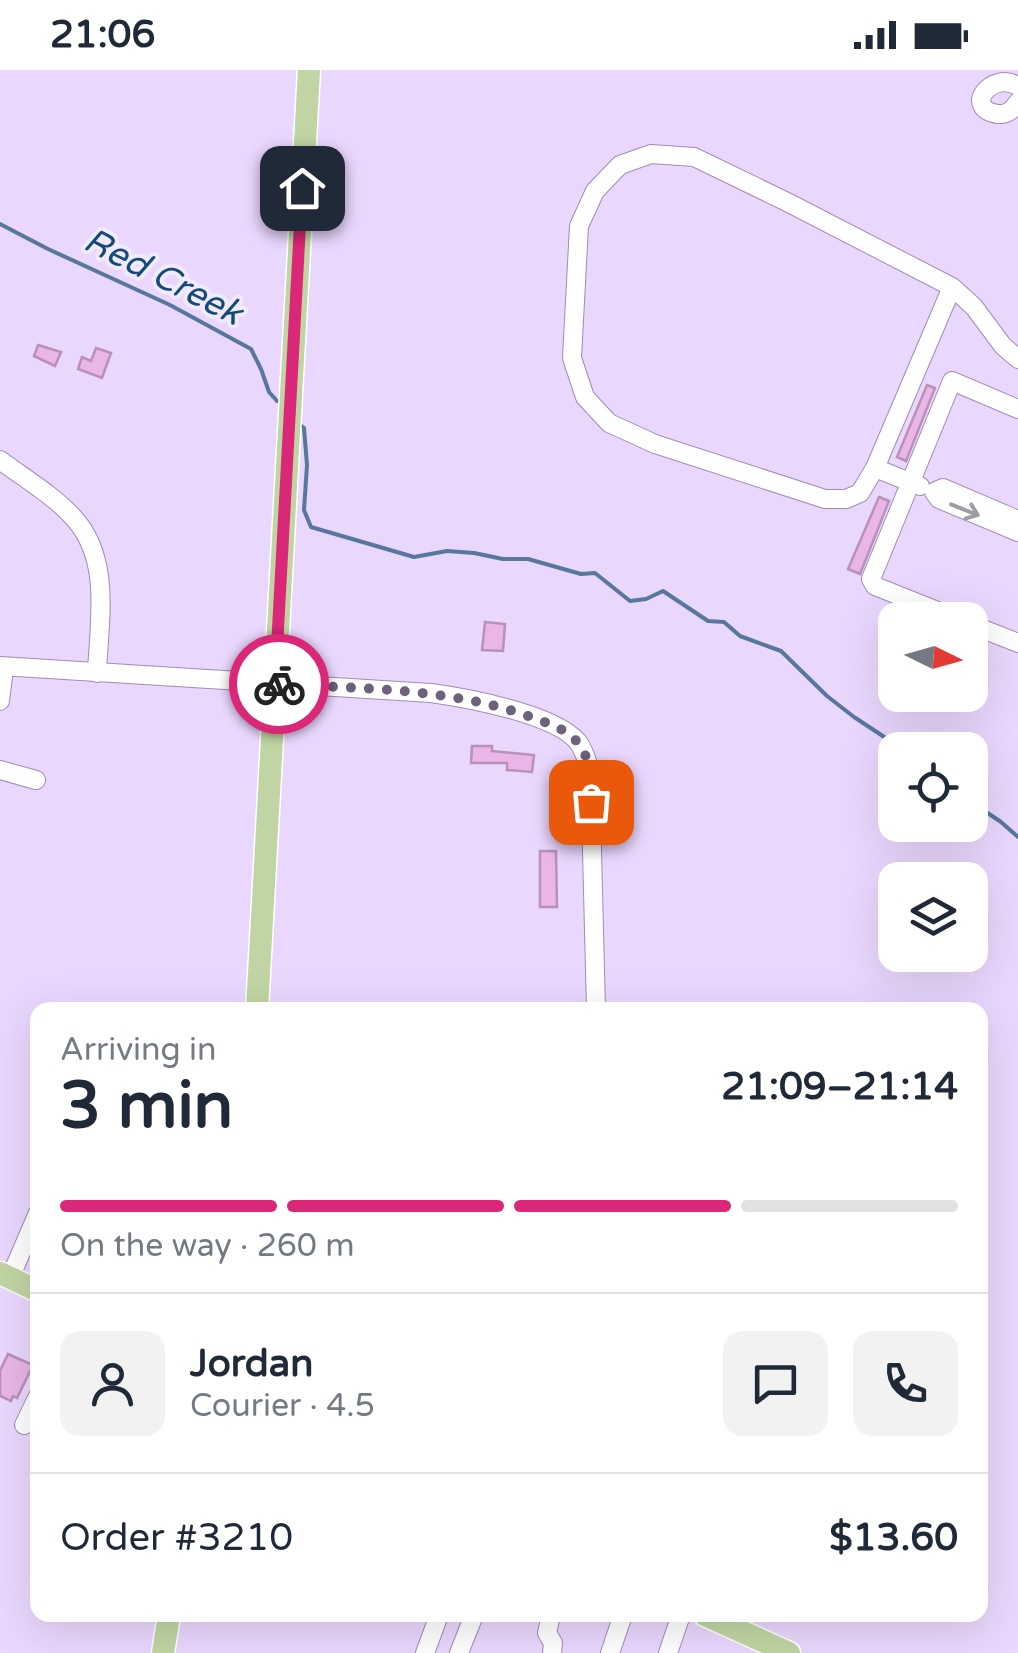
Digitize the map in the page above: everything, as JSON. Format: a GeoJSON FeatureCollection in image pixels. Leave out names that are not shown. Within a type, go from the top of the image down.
{"type":"FeatureCollection","features":[{"type":"Feature","properties":{"kind":"main road"},"geometry":{"type":"LineString","coordinates":[[257,1002],[310,70]]}},
{"type":"Feature","properties":{"kind":"main road"},"geometry":{"type":"LineString","coordinates":[[5,1275],[30,1287]]}},
{"type":"Feature","properties":{"kind":"main road"},"geometry":{"type":"LineString","coordinates":[[163,1653],[168,1622]]}},
{"type":"Feature","properties":{"kind":"main road"},"geometry":{"type":"LineString","coordinates":[[720,1622],[789,1653]]}},
{"type":"Feature","properties":{"kind":"street"},"geometry":{"type":"LineString","coordinates":[[1011,77],[988,79],[981,90],[983,104],[999,114],[1012,110],[1018,102]]}},
{"type":"Feature","properties":{"kind":"street"},"geometry":{"type":"LineString","coordinates":[[952,287],[875,468],[860,493],[846,500],[825,499],[655,444],[610,423],[585,398],[572,358],[579,226],[595,191],[620,166],[651,154],[694,157],[952,287],[974,307],[1002,346],[1018,359]]}},
{"type":"Feature","properties":{"kind":"street"},"geometry":{"type":"LineString","coordinates":[[915,602],[875,586],[871,578],[952,382],[1018,409]]}},
{"type":"Feature","properties":{"kind":"street"},"geometry":{"type":"LineString","coordinates":[[0,460],[65,509],[92,547],[100,575],[97,673]]}},
{"type":"Feature","properties":{"kind":"street"},"geometry":{"type":"LineString","coordinates":[[875,468],[934,492],[939,500],[1018,532]]}},
{"type":"Feature","properties":{"kind":"street"},"geometry":{"type":"LineString","coordinates":[[934,492],[944,488],[1018,520]]}},
{"type":"Feature","properties":{"kind":"street"},"geometry":{"type":"LineString","coordinates":[[988,632],[1018,644]]}},
{"type":"Feature","properties":{"kind":"street"},"geometry":{"type":"LineString","coordinates":[[0,701],[2,667],[431,693],[500,706],[564,731],[577,740],[590,770],[596,1002]]}},
{"type":"Feature","properties":{"kind":"street"},"geometry":{"type":"LineString","coordinates":[[0,770],[36,780]]}},
{"type":"Feature","properties":{"kind":"street"},"geometry":{"type":"LineString","coordinates":[[5,1275],[30,1228]]}},
{"type":"Feature","properties":{"kind":"street"},"geometry":{"type":"LineString","coordinates":[[24,1424],[30,1412]]}},
{"type":"Feature","properties":{"kind":"street"},"geometry":{"type":"LineString","coordinates":[[425,1653],[437,1622]]}},
{"type":"Feature","properties":{"kind":"street"},"geometry":{"type":"LineString","coordinates":[[459,1653],[471,1622]]}},
{"type":"Feature","properties":{"kind":"street"},"geometry":{"type":"LineString","coordinates":[[549,1622],[547,1633],[553,1643],[552,1653]]}},
{"type":"Feature","properties":{"kind":"street"},"geometry":{"type":"LineString","coordinates":[[610,1653],[621,1622]]}},
{"type":"Feature","properties":{"kind":"street"},"geometry":{"type":"LineString","coordinates":[[668,1653],[679,1622]]}},
{"type":"Feature","properties":{"kind":"building"},"geometry":{"type":"Polygon","coordinates":[[[38,345],[61,352],[55,366],[34,356],[38,345]]]}},
{"type":"Feature","properties":{"kind":"building"},"geometry":{"type":"Polygon","coordinates":[[[96,348],[111,353],[102,378],[78,369],[82,357],[91,361],[96,348]]]}},
{"type":"Feature","properties":{"kind":"building"},"geometry":{"type":"Polygon","coordinates":[[[927,385],[935,388],[906,461],[897,457],[927,385]]]}},
{"type":"Feature","properties":{"kind":"building"},"geometry":{"type":"Polygon","coordinates":[[[879,497],[889,501],[860,574],[848,569],[879,497]]]}},
{"type":"Feature","properties":{"kind":"building"},"geometry":{"type":"Polygon","coordinates":[[[485,622],[505,624],[503,651],[482,650],[485,622]]]}},
{"type":"Feature","properties":{"kind":"building"},"geometry":{"type":"Polygon","coordinates":[[[472,746],[534,755],[532,772],[507,770],[507,763],[471,763],[472,746]]]}},
{"type":"Feature","properties":{"kind":"building"},"geometry":{"type":"Polygon","coordinates":[[[540,851],[556,851],[557,907],[540,907],[540,851]]]}},
{"type":"Feature","properties":{"kind":"building"},"geometry":{"type":"Polygon","coordinates":[[[8,1354],[30,1364],[17,1398],[13,1396],[11,1401],[0,1396],[0,1371],[8,1354]]]}},
{"type":"Feature","properties":{"kind":"waterway","name":"Red Creek"},"geometry":{"type":"LineString","coordinates":[[0,224],[170,305],[251,349],[269,392],[277,401]]}},
{"type":"Feature","properties":{"kind":"waterway","name":"Red Creek"},"geometry":{"type":"LineString","coordinates":[[299,424],[304,428],[307,465],[304,510],[311,527],[414,557],[447,551],[474,553],[528,559],[581,574],[595,573],[630,601],[663,591],[708,621],[724,622],[740,636],[781,651],[827,696],[878,733]]}},
{"type":"Feature","properties":{"kind":"waterway","name":"Red Creek"},"geometry":{"type":"LineString","coordinates":[[988,813],[1018,837]]}},
{"type":"Feature","properties":{"kind":"way so far"},"geometry":{"type":"LineString","coordinates":[[279,684],[469,698],[545,722],[577,740],[586,755],[591,802]]}},
{"type":"Feature","properties":{"kind":"route"},"geometry":{"type":"LineString","coordinates":[[279,684],[275,684],[302,188]]}}]}
